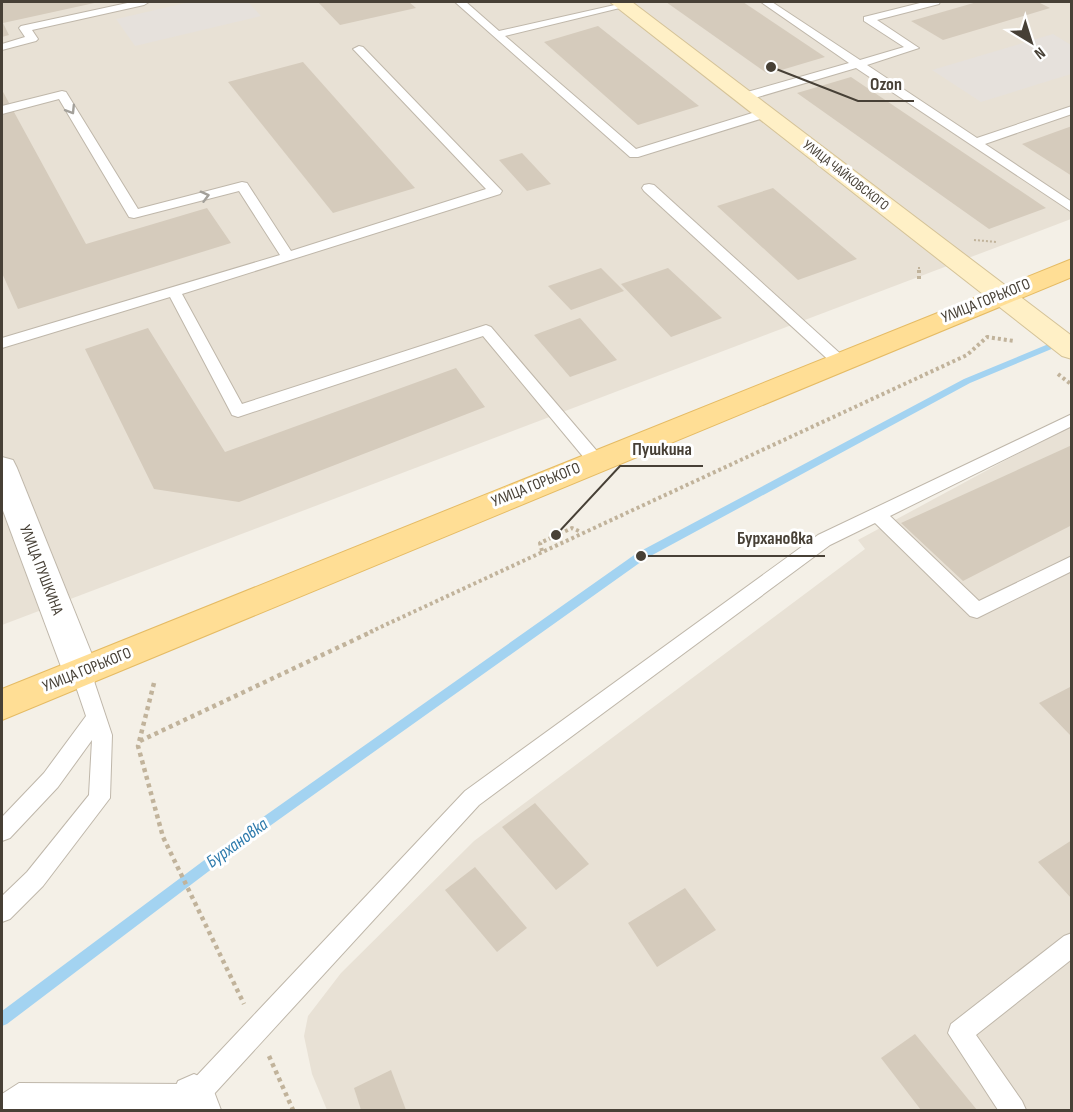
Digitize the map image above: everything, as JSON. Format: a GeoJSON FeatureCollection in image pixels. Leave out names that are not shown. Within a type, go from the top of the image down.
{"type":"FeatureCollection","features":[{"type":"Feature","properties":{"kind":"main road","name":"УЛИЦА ЧАЙКОВСКОГО"},"geometry":{"type":"LineString","coordinates":[[622,3],[1063,343]]}},
{"type":"Feature","properties":{"kind":"main road","name":"УЛИЦА ГОРЬКОГО"},"geometry":{"type":"LineString","coordinates":[[2,705],[1071,267]]}},
{"type":"Feature","properties":{"kind":"street","name":"УЛИЦА ПУШКИНА"},"geometry":{"type":"LineString","coordinates":[[2,468],[81,672]]}},
{"type":"Feature","properties":{"kind":"lane"},"geometry":{"type":"LineString","coordinates":[[2,47],[32,39],[25,28],[114,5],[144,2]]}},
{"type":"Feature","properties":{"kind":"lane"},"geometry":{"type":"LineString","coordinates":[[460,2],[634,153],[766,113]]}},
{"type":"Feature","properties":{"kind":"lane"},"geometry":{"type":"LineString","coordinates":[[766,2],[1071,208]]}},
{"type":"Feature","properties":{"kind":"lane"},"geometry":{"type":"LineString","coordinates":[[744,97],[913,48],[868,19],[935,2]]}},
{"type":"Feature","properties":{"kind":"lane"},"geometry":{"type":"LineString","coordinates":[[497,35],[622,3]]}},
{"type":"Feature","properties":{"kind":"lane"},"geometry":{"type":"LineString","coordinates":[[2,343],[288,257],[495,191],[358,50]]}},
{"type":"Feature","properties":{"kind":"lane"},"geometry":{"type":"LineString","coordinates":[[2,110],[62,95],[134,214],[242,186],[288,257]]}},
{"type":"Feature","properties":{"kind":"lane"},"geometry":{"type":"LineString","coordinates":[[976,143],[1071,110]]}},
{"type":"Feature","properties":{"kind":"lane"},"geometry":{"type":"LineString","coordinates":[[648,188],[838,361]]}},
{"type":"Feature","properties":{"kind":"lane"},"geometry":{"type":"LineString","coordinates":[[174,292],[238,411],[486,330],[596,461]]}},
{"type":"Feature","properties":{"kind":"lane"},"geometry":{"type":"LineString","coordinates":[[2,1110],[19,1096],[196,1104],[472,798],[824,540],[1071,419]]}},
{"type":"Feature","properties":{"kind":"lane"},"geometry":{"type":"LineString","coordinates":[[877,514],[977,611],[1071,563]]}},
{"type":"Feature","properties":{"kind":"lane"},"geometry":{"type":"LineString","coordinates":[[2,911],[35,879],[99,798],[102,735],[81,672]]}},
{"type":"Feature","properties":{"kind":"lane"},"geometry":{"type":"LineString","coordinates":[[2,831],[51,780],[96,718]]}},
{"type":"Feature","properties":{"kind":"lane"},"geometry":{"type":"LineString","coordinates":[[1013,1110],[960,1033],[1071,945]]}},
{"type":"Feature","properties":{"kind":"path"},"geometry":{"type":"LineString","coordinates":[[966,239],[997,242]]}},
{"type":"Feature","properties":{"kind":"path"},"geometry":{"type":"LineString","coordinates":[[919,265],[919,282]]}},
{"type":"Feature","properties":{"kind":"path"},"geometry":{"type":"LineString","coordinates":[[140,741],[582,532],[967,355],[987,337],[1017,342]]}},
{"type":"Feature","properties":{"kind":"path"},"geometry":{"type":"LineString","coordinates":[[542,551],[540,543],[556,535],[572,528],[582,532]]}},
{"type":"Feature","properties":{"kind":"path"},"geometry":{"type":"LineString","coordinates":[[154,683],[138,746],[163,837],[196,904]]}},
{"type":"Feature","properties":{"kind":"shaded area"},"geometry":{"type":"Polygon","coordinates":[[[2,2],[1071,2],[1071,219],[2,625],[2,2]]]}},
{"type":"Feature","properties":{"kind":"shaded area"},"geometry":{"type":"Polygon","coordinates":[[[190,2],[248,2],[261,16],[135,46],[116,19],[190,2]]]}},
{"type":"Feature","properties":{"kind":"shaded area"},"geometry":{"type":"Polygon","coordinates":[[[1053,34],[1071,45],[1071,74],[981,102],[932,70],[1053,34]]]}},
{"type":"Feature","properties":{"kind":"shaded area"},"geometry":{"type":"Polygon","coordinates":[[[1071,425],[1071,1110],[327,1110],[312,1074],[304,1036],[308,1016],[341,973],[474,841],[865,549],[858,540],[1071,425]]]}},
{"type":"Feature","properties":{"kind":"building"},"geometry":{"type":"Polygon","coordinates":[[[2,2],[99,2],[3,23],[9,35],[2,37],[2,2]]]}},
{"type":"Feature","properties":{"kind":"building"},"geometry":{"type":"Polygon","coordinates":[[[318,2],[409,2],[416,8],[340,25],[318,2]]]}},
{"type":"Feature","properties":{"kind":"building"},"geometry":{"type":"Polygon","coordinates":[[[666,2],[743,2],[825,57],[768,74],[666,2]]]}},
{"type":"Feature","properties":{"kind":"building"},"geometry":{"type":"Polygon","coordinates":[[[977,2],[1038,2],[1050,8],[943,40],[911,21],[977,2]]]}},
{"type":"Feature","properties":{"kind":"building"},"geometry":{"type":"Polygon","coordinates":[[[598,26],[699,106],[638,125],[544,42],[598,26]]]}},
{"type":"Feature","properties":{"kind":"building"},"geometry":{"type":"Polygon","coordinates":[[[303,62],[415,188],[333,213],[228,82],[303,62]]]}},
{"type":"Feature","properties":{"kind":"building"},"geometry":{"type":"Polygon","coordinates":[[[851,77],[1046,208],[989,229],[797,93],[851,77]]]}},
{"type":"Feature","properties":{"kind":"building"},"geometry":{"type":"Polygon","coordinates":[[[2,90],[86,244],[207,208],[231,243],[18,309],[2,273],[2,90]]]}},
{"type":"Feature","properties":{"kind":"building"},"geometry":{"type":"Polygon","coordinates":[[[1072,126],[1072,176],[1022,144],[1072,126]]]}},
{"type":"Feature","properties":{"kind":"building"},"geometry":{"type":"Polygon","coordinates":[[[522,153],[551,184],[527,191],[499,160],[522,153]]]}},
{"type":"Feature","properties":{"kind":"building"},"geometry":{"type":"Polygon","coordinates":[[[773,188],[857,259],[798,280],[717,206],[773,188]]]}},
{"type":"Feature","properties":{"kind":"building"},"geometry":{"type":"Polygon","coordinates":[[[601,268],[624,291],[571,310],[548,286],[601,268]]]}},
{"type":"Feature","properties":{"kind":"building"},"geometry":{"type":"Polygon","coordinates":[[[668,268],[722,318],[671,337],[621,284],[668,268]]]}},
{"type":"Feature","properties":{"kind":"building"},"geometry":{"type":"Polygon","coordinates":[[[580,318],[617,360],[570,377],[534,335],[580,318]]]}},
{"type":"Feature","properties":{"kind":"building"},"geometry":{"type":"Polygon","coordinates":[[[148,328],[225,452],[456,368],[485,407],[239,502],[154,489],[85,349],[148,328]]]}},
{"type":"Feature","properties":{"kind":"building"},"geometry":{"type":"Polygon","coordinates":[[[1072,445],[1072,525],[963,581],[901,523],[1072,445]]]}},
{"type":"Feature","properties":{"kind":"building"},"geometry":{"type":"Polygon","coordinates":[[[1072,686],[1072,737],[1039,703],[1072,686]]]}},
{"type":"Feature","properties":{"kind":"building"},"geometry":{"type":"Polygon","coordinates":[[[535,803],[589,864],[556,890],[502,827],[535,803]]]}},
{"type":"Feature","properties":{"kind":"building"},"geometry":{"type":"Polygon","coordinates":[[[1072,840],[1072,899],[1038,862],[1072,840]]]}},
{"type":"Feature","properties":{"kind":"building"},"geometry":{"type":"Polygon","coordinates":[[[475,867],[527,928],[497,952],[445,890],[475,867]]]}},
{"type":"Feature","properties":{"kind":"building"},"geometry":{"type":"Polygon","coordinates":[[[685,888],[716,930],[657,967],[628,923],[685,888]]]}},
{"type":"Feature","properties":{"kind":"building"},"geometry":{"type":"Polygon","coordinates":[[[915,1034],[977,1110],[921,1110],[881,1058],[915,1034]]]}},
{"type":"Feature","properties":{"kind":"building"},"geometry":{"type":"Polygon","coordinates":[[[391,1070],[406,1110],[361,1110],[354,1088],[391,1070]]]}},
{"type":"Feature","properties":{"kind":"waterway","name":"Бурхановка"},"geometry":{"type":"LineString","coordinates":[[2,1019],[246,836],[641,556],[967,381],[1063,341]]}},
{"type":"Feature","properties":{"kind":"place","name":"Ozon"},"geometry":{"type":"Point","coordinates":[771,67]}},
{"type":"Feature","properties":{"kind":"place","name":"Пушкина"},"geometry":{"type":"Point","coordinates":[556,535]}},
{"type":"Feature","properties":{"kind":"place","name":"Бурхановка"},"geometry":{"type":"Point","coordinates":[641,556]}}]}
